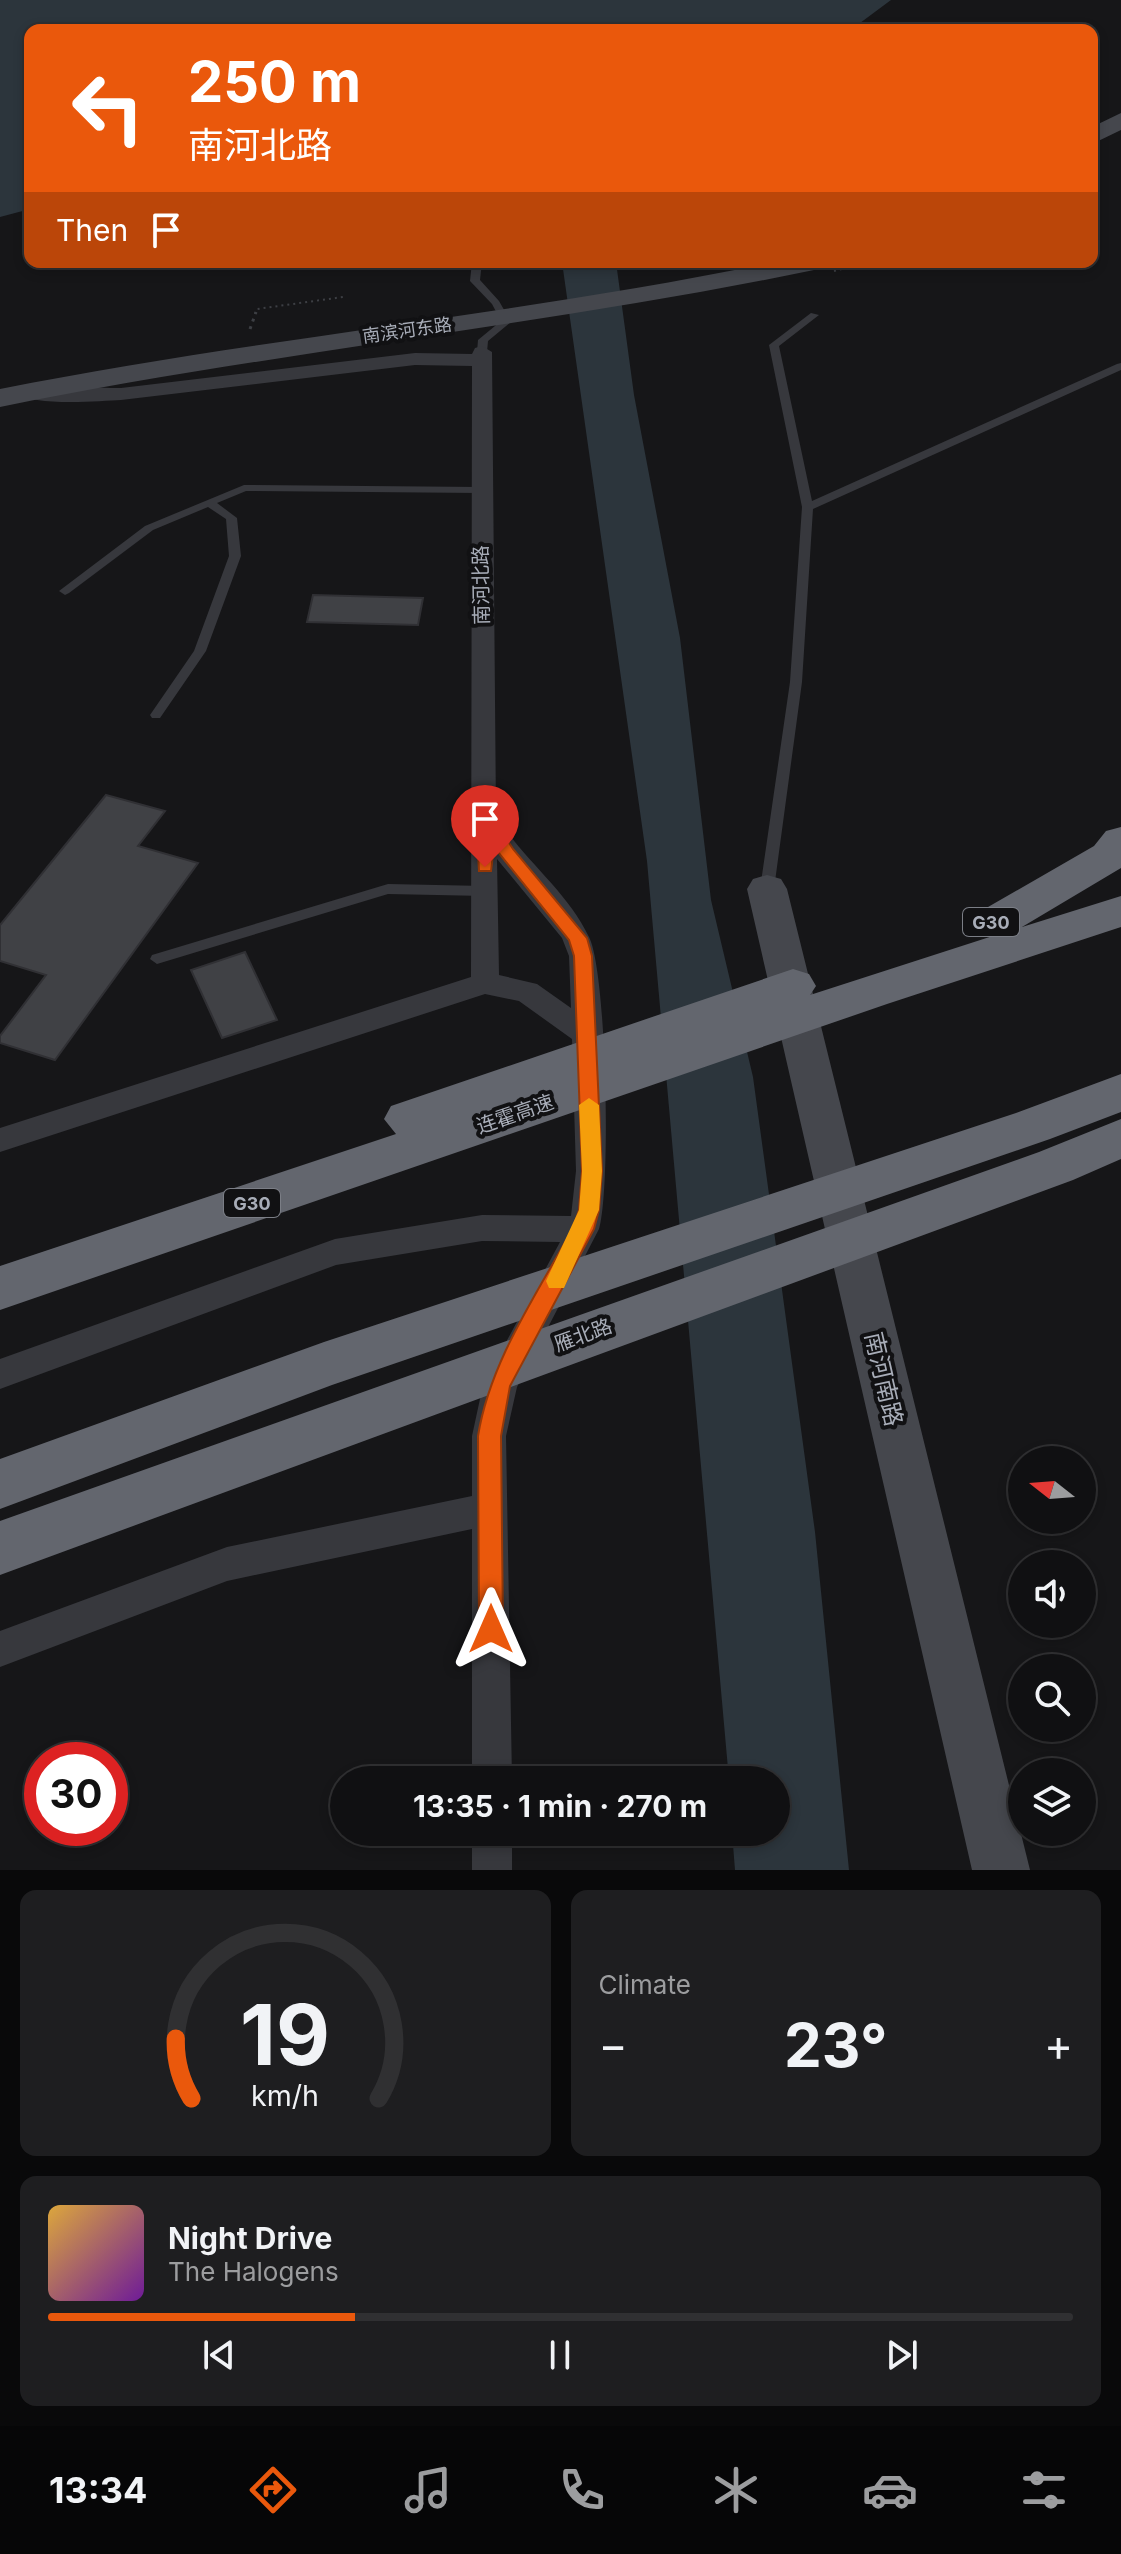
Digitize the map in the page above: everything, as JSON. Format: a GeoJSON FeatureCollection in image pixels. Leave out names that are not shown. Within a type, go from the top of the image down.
{"type":"FeatureCollection","features":[{"type":"Feature","properties":{"kind":"highway"},"geometry":{"type":"LineString","coordinates":[[1003,918],[1109,856],[1121,841]]}},
{"type":"Feature","properties":{"kind":"highway","name":"连霍高速"},"geometry":{"type":"LineString","coordinates":[[0,1288],[503,1102],[867,977],[1003,918],[1121,884]]}},
{"type":"Feature","properties":{"kind":"highway","name":"连霍高速"},"geometry":{"type":"LineString","coordinates":[[867,977],[962,962],[1121,911]]}},
{"type":"Feature","properties":{"kind":"highway"},"geometry":{"type":"LineString","coordinates":[[962,962],[1121,944]]}},
{"type":"Feature","properties":{"kind":"highway"},"geometry":{"type":"LineString","coordinates":[[0,1484],[324,1365],[1033,1126],[1121,1092]]}},
{"type":"Feature","properties":{"kind":"highway","name":"连霍高速"},"geometry":{"type":"LineString","coordinates":[[0,1256],[503,1102]]}},
{"type":"Feature","properties":{"kind":"highway","name":"雁北路"},"geometry":{"type":"LineString","coordinates":[[0,1548],[1041,1171],[1121,1138]]}},
{"type":"Feature","properties":{"kind":"main road"},"geometry":{"type":"LineString","coordinates":[[1104,149],[1121,120]]}},
{"type":"Feature","properties":{"kind":"main road","name":"南滨河东路"},"geometry":{"type":"LineString","coordinates":[[13,395],[488,309],[753,268]]}},
{"type":"Feature","properties":{"kind":"main road","name":"南滨河东路"},"geometry":{"type":"LineString","coordinates":[[0,379],[250,329],[488,309]]}},
{"type":"Feature","properties":{"kind":"main road","name":"南河南路"},"geometry":{"type":"LineString","coordinates":[[767,889],[1001,1870]]}},
{"type":"Feature","properties":{"kind":"street"},"geometry":{"type":"LineString","coordinates":[[13,395],[95,395],[415,359],[482,357]]}},
{"type":"Feature","properties":{"kind":"street","name":"南河北路"},"geometry":{"type":"LineString","coordinates":[[482,357],[480,490],[485,983]]}},
{"type":"Feature","properties":{"kind":"street"},"geometry":{"type":"LineString","coordinates":[[485,818],[507,853],[578,938],[583,956],[592,1171],[589,1210],[583,1229],[500,1385],[489,1436],[492,1766]]}},
{"type":"Feature","properties":{"kind":"street"},"geometry":{"type":"LineString","coordinates":[[0,1140],[485,983],[527,992],[586,1034]]}},
{"type":"Feature","properties":{"kind":"street"},"geometry":{"type":"LineString","coordinates":[[0,1374],[335,1252],[482,1228],[583,1229]]}},
{"type":"Feature","properties":{"kind":"street"},"geometry":{"type":"LineString","coordinates":[[0,1649],[227,1564],[490,1509]]}},
{"type":"Feature","properties":{"kind":"street"},"geometry":{"type":"LineString","coordinates":[[492,1846],[492,1870]]}},
{"type":"Feature","properties":{"kind":"lane"},"geometry":{"type":"LineString","coordinates":[[476,268],[475,281],[496,303],[506,322],[483,340],[482,357]]}},
{"type":"Feature","properties":{"kind":"lane"},"geometry":{"type":"LineString","coordinates":[[767,889],[796,682],[808,507],[774,345],[814,315]]}},
{"type":"Feature","properties":{"kind":"lane"},"geometry":{"type":"LineString","coordinates":[[808,507],[1121,366]]}},
{"type":"Feature","properties":{"kind":"lane"},"geometry":{"type":"LineString","coordinates":[[65,591],[149,528],[244,488],[480,490]]}},
{"type":"Feature","properties":{"kind":"lane"},"geometry":{"type":"LineString","coordinates":[[156,715],[200,651],[235,556],[231,518],[210,503]]}},
{"type":"Feature","properties":{"kind":"lane"},"geometry":{"type":"LineString","coordinates":[[157,959],[388,889],[485,891]]}},
{"type":"Feature","properties":{"kind":"path"},"geometry":{"type":"LineString","coordinates":[[250,329],[257,309],[343,297]]}},
{"type":"Feature","properties":{"kind":"shaded area"},"geometry":{"type":"Polygon","coordinates":[[[0,0],[891,0],[859,24],[24,24],[24,211],[0,217],[0,0]]]}},
{"type":"Feature","properties":{"kind":"shaded area"},"geometry":{"type":"Polygon","coordinates":[[[563,268],[617,268],[634,395],[680,638],[711,900],[753,1077],[815,1532],[849,1870],[735,1870],[733,1846],[790,1846],[790,1766],[728,1766],[647,861],[563,268]]]}},
{"type":"Feature","properties":{"kind":"building"},"geometry":{"type":"Polygon","coordinates":[[[313,595],[423,598],[418,625],[307,622],[313,595]]]}},
{"type":"Feature","properties":{"kind":"building"},"geometry":{"type":"Polygon","coordinates":[[[106,795],[165,811],[138,846],[198,863],[55,1060],[0,1043],[0,1036],[46,975],[0,961],[0,925],[106,795]]]}},
{"type":"Feature","properties":{"kind":"building"},"geometry":{"type":"Polygon","coordinates":[[[245,952],[277,1020],[222,1038],[191,970],[245,952]]]}},
{"type":"Feature","properties":{"kind":"slow traffic"},"geometry":{"type":"LineString","coordinates":[[557,1281],[573,1252],[589,1210],[592,1171],[589,1105]]}},
{"type":"Feature","properties":{"kind":"route"},"geometry":{"type":"LineString","coordinates":[[485,867],[485,818],[492,835],[578,938],[583,956],[592,1171],[589,1210],[583,1229],[500,1385],[494,1408],[489,1436],[491,1629]]}}]}
